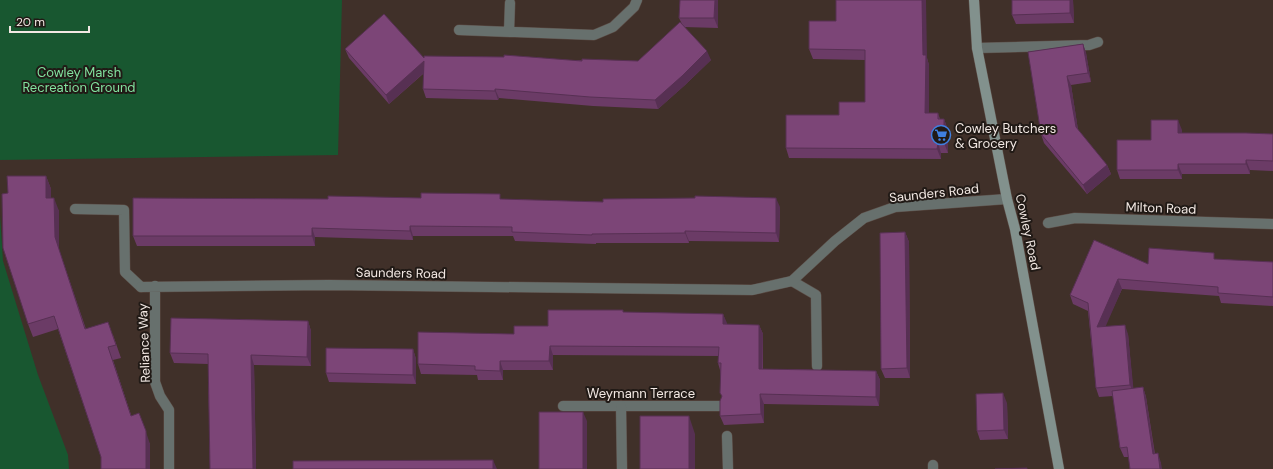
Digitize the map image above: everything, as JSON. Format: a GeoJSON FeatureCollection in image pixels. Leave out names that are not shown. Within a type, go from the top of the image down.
{"type":"FeatureCollection","features":[{"type":"Feature","properties":{"kind":"main road","name":"Cowley Road"},"geometry":{"type":"LineString","coordinates":[[974,0],[977,48],[1007,200],[1015,228],[1059,469]]}},
{"type":"Feature","properties":{"kind":"street"},"geometry":{"type":"LineString","coordinates":[[459,30],[594,34],[613,27],[634,7],[638,0]]}},
{"type":"Feature","properties":{"kind":"street"},"geometry":{"type":"LineString","coordinates":[[509,32],[510,3]]}},
{"type":"Feature","properties":{"kind":"street"},"geometry":{"type":"LineString","coordinates":[[977,48],[1089,45],[1098,42]]}},
{"type":"Feature","properties":{"kind":"street","name":"Saunders Road"},"geometry":{"type":"LineString","coordinates":[[76,209],[124,210],[125,272],[141,287],[329,285],[752,290],[792,281],[835,241],[864,218],[895,207],[1007,200]]}},
{"type":"Feature","properties":{"kind":"street","name":"Milton Road"},"geometry":{"type":"LineString","coordinates":[[1048,223],[1075,218],[1273,224]]}},
{"type":"Feature","properties":{"kind":"street"},"geometry":{"type":"LineString","coordinates":[[792,281],[816,295],[817,366]]}},
{"type":"Feature","properties":{"kind":"street","name":"Reliance Way"},"geometry":{"type":"LineString","coordinates":[[155,286],[155,382],[160,396],[169,410],[169,469]]}},
{"type":"Feature","properties":{"kind":"street","name":"Weymann Terrace"},"geometry":{"type":"LineString","coordinates":[[563,406],[719,406]]}},
{"type":"Feature","properties":{"kind":"street"},"geometry":{"type":"LineString","coordinates":[[621,406],[622,469]]}},
{"type":"Feature","properties":{"kind":"street"},"geometry":{"type":"LineString","coordinates":[[727,436],[728,469]]}},
{"type":"Feature","properties":{"kind":"green space","name":"Cowley Marsh Recreation Ground"},"geometry":{"type":"Polygon","coordinates":[[[0,0],[342,0],[338,155],[0,160],[0,0]]]}},
{"type":"Feature","properties":{"kind":"green space"},"geometry":{"type":"Polygon","coordinates":[[[0,215],[3,261],[38,375],[68,455],[69,469],[0,469],[0,215]]]}},
{"type":"Feature","properties":{"kind":"building"},"geometry":{"type":"Polygon","coordinates":[[[680,0],[715,0],[714,18],[679,18],[680,0]]]}},
{"type":"Feature","properties":{"kind":"building"},"geometry":{"type":"Polygon","coordinates":[[[836,0],[922,0],[923,55],[926,55],[925,113],[938,113],[938,119],[944,119],[944,143],[938,143],[937,149],[786,148],[786,115],[839,115],[839,102],[865,102],[865,50],[809,49],[809,21],[836,21],[836,0]]]}},
{"type":"Feature","properties":{"kind":"building"},"geometry":{"type":"Polygon","coordinates":[[[1012,0],[1070,0],[1070,13],[1012,15],[1012,0]]]}},
{"type":"Feature","properties":{"kind":"building"},"geometry":{"type":"Polygon","coordinates":[[[384,14],[424,58],[424,56],[504,57],[504,55],[582,61],[582,59],[638,61],[680,22],[707,51],[655,100],[590,97],[495,89],[495,91],[423,89],[424,61],[386,95],[345,49],[384,14]]]}},
{"type":"Feature","properties":{"kind":"building"},"geometry":{"type":"Polygon","coordinates":[[[1083,44],[1088,73],[1067,76],[1076,127],[1107,165],[1083,185],[1041,134],[1028,52],[1083,44]]]}},
{"type":"Feature","properties":{"kind":"building"},"geometry":{"type":"Polygon","coordinates":[[[1151,120],[1178,120],[1178,133],[1273,134],[1273,161],[1246,160],[1246,164],[1178,164],[1178,170],[1117,170],[1117,140],[1151,140],[1151,120]]]}},
{"type":"Feature","properties":{"kind":"building"},"geometry":{"type":"Polygon","coordinates":[[[7,176],[46,176],[46,198],[54,198],[55,237],[85,329],[108,322],[116,345],[108,347],[131,416],[139,413],[146,431],[146,469],[101,469],[101,457],[54,316],[28,324],[3,248],[2,194],[8,193],[7,176]]]}},
{"type":"Feature","properties":{"kind":"building"},"geometry":{"type":"Polygon","coordinates":[[[421,193],[500,194],[500,199],[603,202],[603,199],[695,198],[695,196],[776,198],[776,233],[685,231],[685,233],[592,235],[512,232],[512,227],[410,226],[410,231],[312,228],[312,236],[133,236],[133,198],[328,199],[328,196],[421,198],[421,193]]]}},
{"type":"Feature","properties":{"kind":"building"},"geometry":{"type":"Polygon","coordinates":[[[905,232],[907,368],[881,369],[880,233],[905,232]]]}},
{"type":"Feature","properties":{"kind":"building"},"geometry":{"type":"Polygon","coordinates":[[[1094,240],[1148,264],[1149,248],[1214,253],[1214,259],[1273,262],[1273,297],[1218,293],[1218,287],[1118,279],[1097,327],[1125,325],[1130,385],[1096,388],[1088,303],[1070,295],[1094,240]]]}},
{"type":"Feature","properties":{"kind":"building"},"geometry":{"type":"Polygon","coordinates":[[[548,310],[623,310],[623,312],[723,314],[723,324],[759,325],[759,369],[876,371],[876,397],[760,394],[761,414],[720,416],[720,401],[722,396],[720,393],[721,363],[718,363],[719,347],[550,346],[549,361],[500,361],[500,371],[475,370],[475,366],[418,364],[418,332],[514,334],[514,326],[548,326],[548,310]]]}},
{"type":"Feature","properties":{"kind":"building"},"geometry":{"type":"Polygon","coordinates":[[[171,318],[308,321],[307,357],[251,355],[253,469],[210,469],[208,354],[170,353],[171,318]]]}},
{"type":"Feature","properties":{"kind":"building"},"geometry":{"type":"Polygon","coordinates":[[[326,348],[413,349],[413,375],[326,373],[326,348]]]}},
{"type":"Feature","properties":{"kind":"building"},"geometry":{"type":"Polygon","coordinates":[[[1143,387],[1153,454],[1158,453],[1160,469],[1130,469],[1127,447],[1120,448],[1112,391],[1143,387]]]}},
{"type":"Feature","properties":{"kind":"building"},"geometry":{"type":"Polygon","coordinates":[[[1003,393],[1004,430],[977,431],[976,394],[1003,393]]]}},
{"type":"Feature","properties":{"kind":"building"},"geometry":{"type":"Polygon","coordinates":[[[539,412],[583,412],[583,469],[539,469],[539,412]]]}},
{"type":"Feature","properties":{"kind":"building"},"geometry":{"type":"Polygon","coordinates":[[[640,416],[689,416],[689,469],[640,469],[640,416]]]}},
{"type":"Feature","properties":{"kind":"building"},"geometry":{"type":"Polygon","coordinates":[[[493,460],[493,469],[293,469],[293,461],[493,460]]]}},
{"type":"Feature","properties":{"kind":"building"},"geometry":{"type":"Polygon","coordinates":[[[1027,468],[1027,469],[995,469],[1027,468]]]}},
{"type":"Feature","properties":{"kind":"place","name":"Cowley Butchers & Grocery"},"geometry":{"type":"Point","coordinates":[941,135]}}]}
